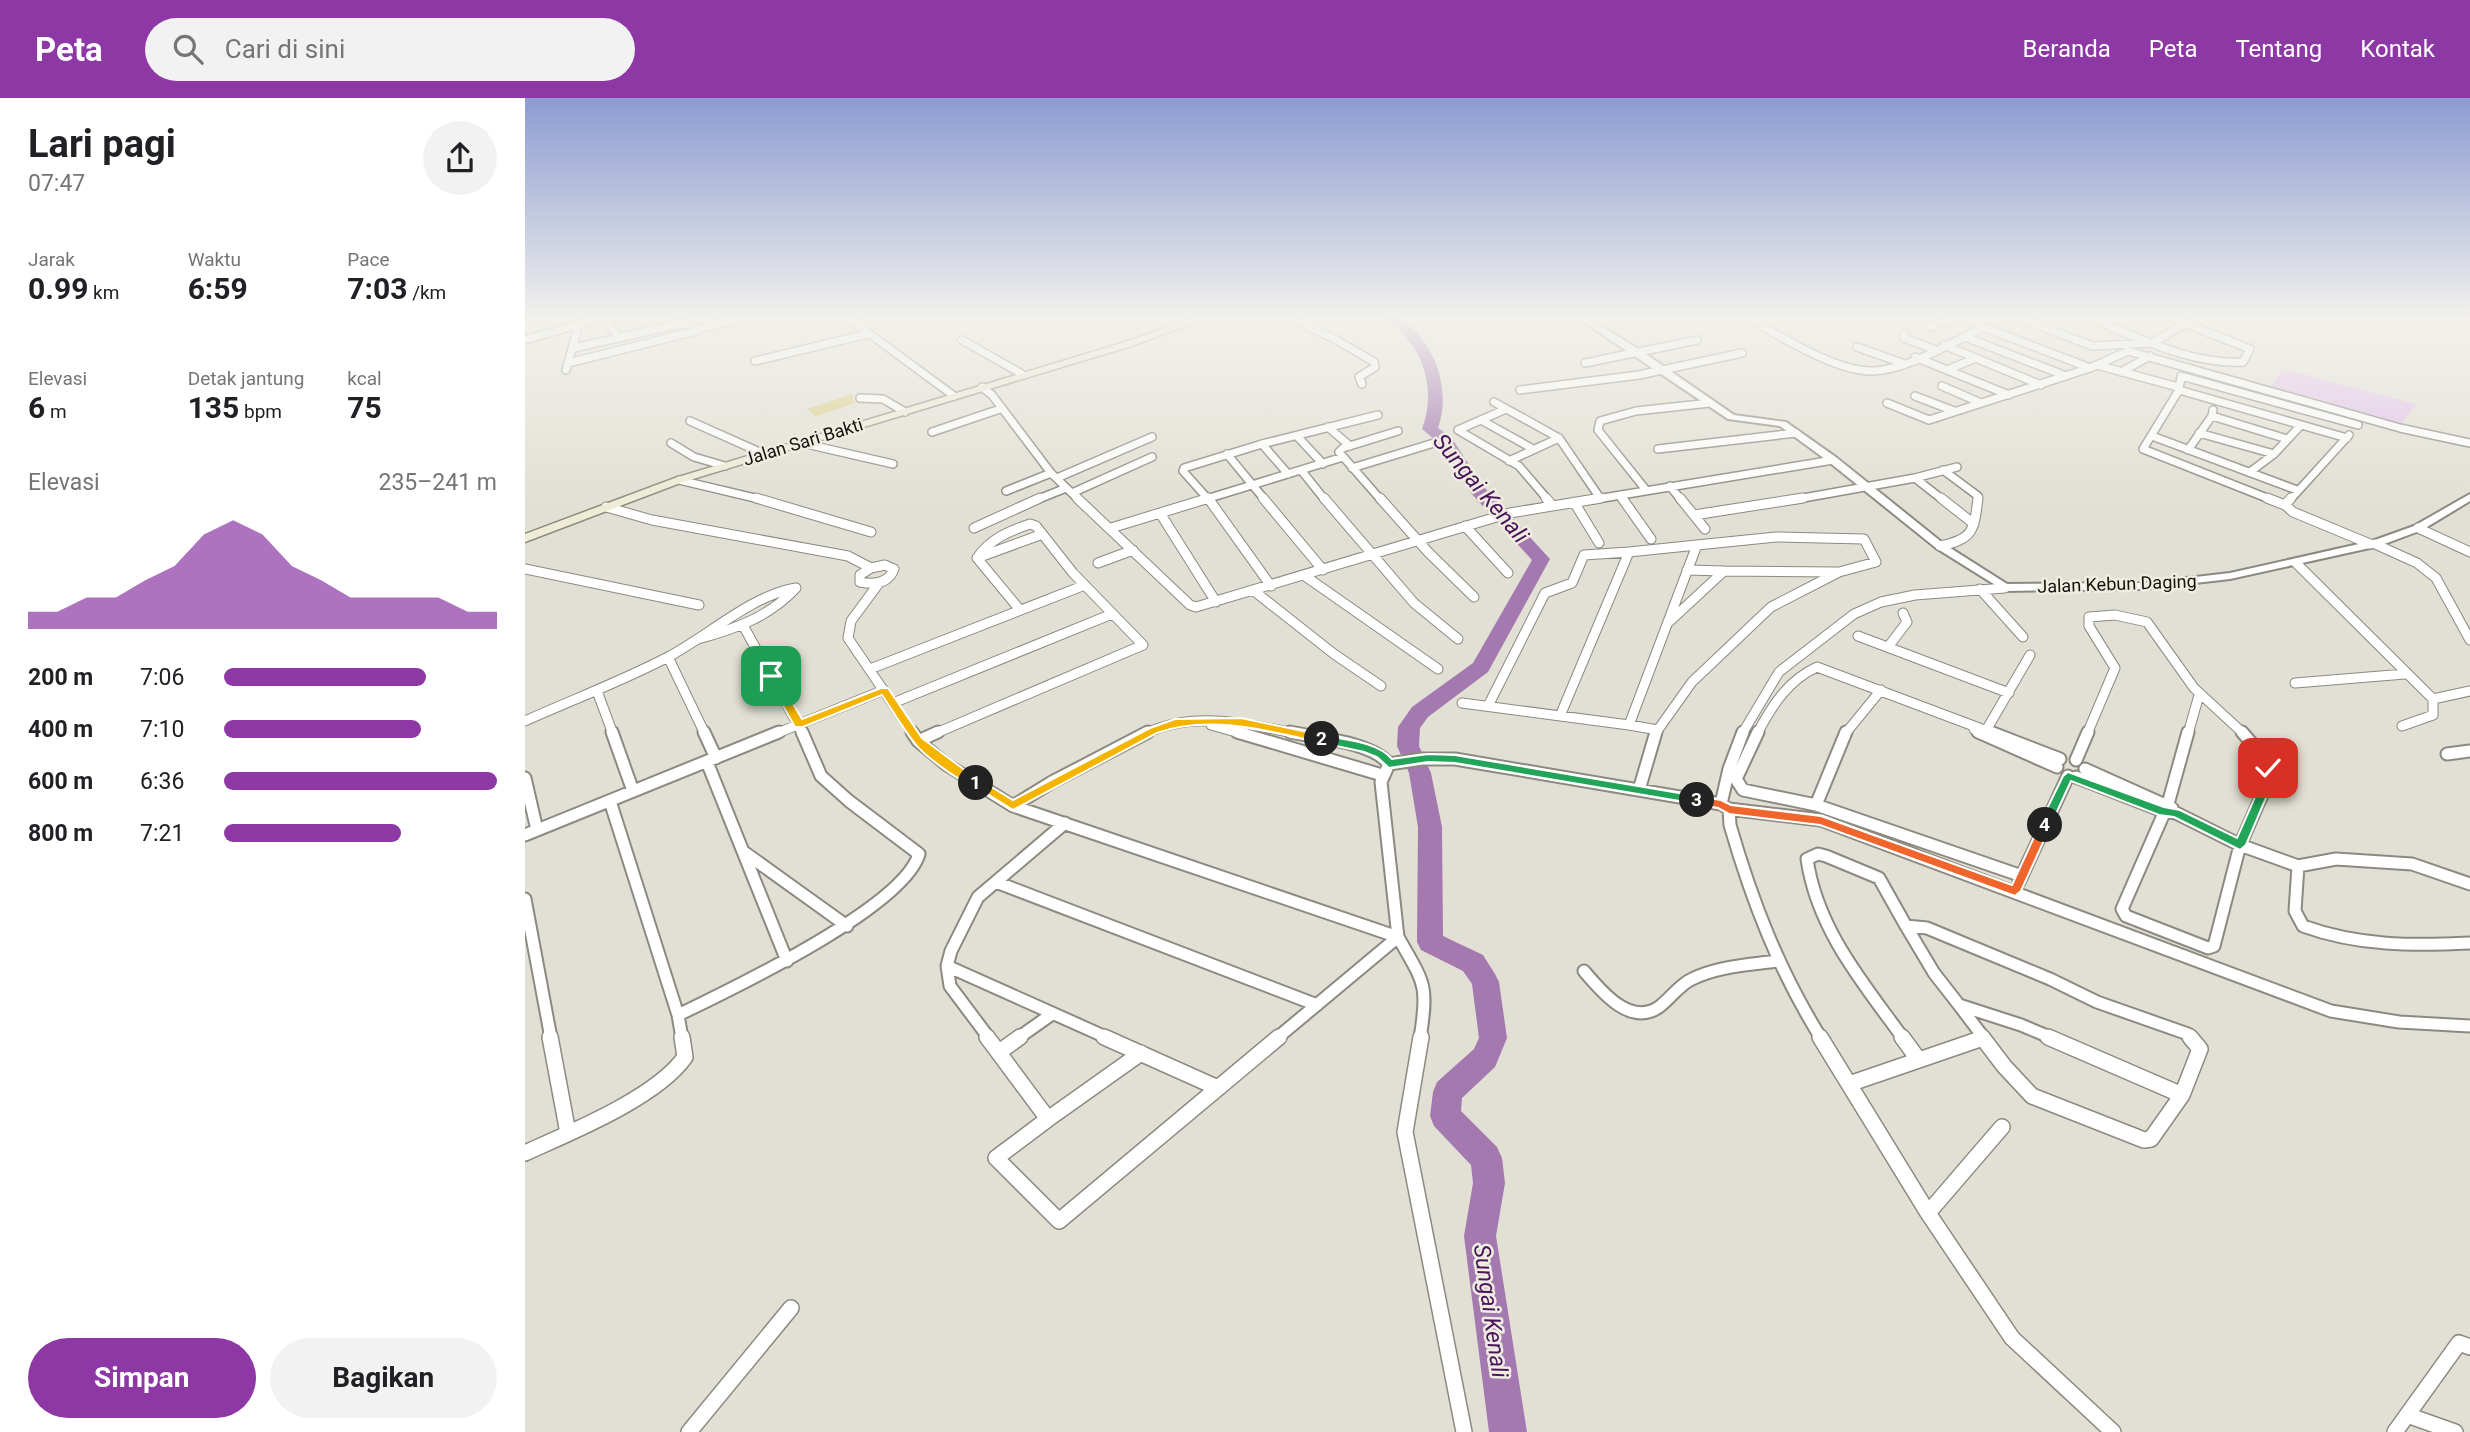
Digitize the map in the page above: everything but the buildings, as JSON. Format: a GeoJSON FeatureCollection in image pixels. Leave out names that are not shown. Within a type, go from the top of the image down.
{"type":"FeatureCollection","features":[{"type":"Feature","properties":{"kind":"main road","name":"Jalan Sari Bakti"},"geometry":{"type":"LineString","coordinates":[[525,538],[679,480],[1003,380]]}},
{"type":"Feature","properties":{"kind":"street"},"geometry":{"type":"LineString","coordinates":[[932,380],[954,396]]}},
{"type":"Feature","properties":{"kind":"street"},"geometry":{"type":"LineString","coordinates":[[1360,380],[1362,384]]}},
{"type":"Feature","properties":{"kind":"street"},"geometry":{"type":"LineString","coordinates":[[1520,390],[1586,380]]}},
{"type":"Feature","properties":{"kind":"street"},"geometry":{"type":"LineString","coordinates":[[1679,380],[1731,418],[1777,422],[1796,433],[1940,546],[2005,588]]}},
{"type":"Feature","properties":{"kind":"street"},"geometry":{"type":"LineString","coordinates":[[1971,380],[2008,396]]}},
{"type":"Feature","properties":{"kind":"street"},"geometry":{"type":"LineString","coordinates":[[2030,380],[2041,385]]}},
{"type":"Feature","properties":{"kind":"street"},"geometry":{"type":"LineString","coordinates":[[1887,404],[1926,419],[2054,380]]}},
{"type":"Feature","properties":{"kind":"street"},"geometry":{"type":"LineString","coordinates":[[2149,380],[2347,438]]}},
{"type":"Feature","properties":{"kind":"street"},"geometry":{"type":"LineString","coordinates":[[2180,380],[2152,436],[2143,447],[2149,453],[2285,505],[2293,512],[2417,563],[2436,578],[2470,639]]}},
{"type":"Feature","properties":{"kind":"street"},"geometry":{"type":"LineString","coordinates":[[2200,380],[2358,425]]}},
{"type":"Feature","properties":{"kind":"street"},"geometry":{"type":"LineString","coordinates":[[2234,380],[2366,418],[2470,443]]}},
{"type":"Feature","properties":{"kind":"street"},"geometry":{"type":"LineString","coordinates":[[1942,386],[1982,403]]}},
{"type":"Feature","properties":{"kind":"street"},"geometry":{"type":"LineString","coordinates":[[982,387],[992,395],[1000,409],[1054,476],[1190,605],[1196,607],[1510,513],[1833,460]]}},
{"type":"Feature","properties":{"kind":"street"},"geometry":{"type":"LineString","coordinates":[[1915,396],[1954,411]]}},
{"type":"Feature","properties":{"kind":"street"},"geometry":{"type":"LineString","coordinates":[[860,397],[883,399],[905,412]]}},
{"type":"Feature","properties":{"kind":"street"},"geometry":{"type":"LineString","coordinates":[[2188,450],[2213,416],[2215,400]]}},
{"type":"Feature","properties":{"kind":"street"},"geometry":{"type":"LineString","coordinates":[[1494,402],[1559,438],[1600,498]]}},
{"type":"Feature","properties":{"kind":"street"},"geometry":{"type":"LineString","coordinates":[[1646,490],[1598,430],[1600,421],[1636,411],[1710,403]]}},
{"type":"Feature","properties":{"kind":"street"},"geometry":{"type":"LineString","coordinates":[[932,432],[1000,409]]}},
{"type":"Feature","properties":{"kind":"street"},"geometry":{"type":"LineString","coordinates":[[1506,409],[1458,430],[1527,472],[1552,506]]}},
{"type":"Feature","properties":{"kind":"street"},"geometry":{"type":"LineString","coordinates":[[1271,586],[1208,498],[1183,471],[1184,468],[1262,444],[1378,415]]}},
{"type":"Feature","properties":{"kind":"street"},"geometry":{"type":"LineString","coordinates":[[2213,416],[2287,439]]}},
{"type":"Feature","properties":{"kind":"street"},"geometry":{"type":"LineString","coordinates":[[1365,418],[1381,436]]}},
{"type":"Feature","properties":{"kind":"street"},"geometry":{"type":"LineString","coordinates":[[2285,505],[2366,418]]}},
{"type":"Feature","properties":{"kind":"street"},"geometry":{"type":"LineString","coordinates":[[1481,420],[1532,449]]}},
{"type":"Feature","properties":{"kind":"street"},"geometry":{"type":"LineString","coordinates":[[690,421],[764,454]]}},
{"type":"Feature","properties":{"kind":"street"},"geometry":{"type":"LineString","coordinates":[[2250,472],[2274,454],[2300,426]]}},
{"type":"Feature","properties":{"kind":"street"},"geometry":{"type":"LineString","coordinates":[[1328,427],[1350,446]]}},
{"type":"Feature","properties":{"kind":"street"},"geometry":{"type":"LineString","coordinates":[[1398,431],[1340,451],[1352,468],[1418,540],[1474,597]]}},
{"type":"Feature","properties":{"kind":"street"},"geometry":{"type":"LineString","coordinates":[[1658,449],[1796,433]]}},
{"type":"Feature","properties":{"kind":"street"},"geometry":{"type":"LineString","coordinates":[[2199,433],[2274,454]]}},
{"type":"Feature","properties":{"kind":"street"},"geometry":{"type":"LineString","coordinates":[[1297,436],[1323,464]]}},
{"type":"Feature","properties":{"kind":"street"},"geometry":{"type":"LineString","coordinates":[[2152,436],[2297,490]]}},
{"type":"Feature","properties":{"kind":"street"},"geometry":{"type":"LineString","coordinates":[[1006,491],[1054,476],[1152,437]]}},
{"type":"Feature","properties":{"kind":"street"},"geometry":{"type":"LineString","coordinates":[[1509,461],[1559,438]]}},
{"type":"Feature","properties":{"kind":"street"},"geometry":{"type":"LineString","coordinates":[[671,443],[694,457],[725,466]]}},
{"type":"Feature","properties":{"kind":"street"},"geometry":{"type":"LineString","coordinates":[[802,443],[893,464]]}},
{"type":"Feature","properties":{"kind":"street"},"geometry":{"type":"LineString","coordinates":[[1352,468],[1434,443]]}},
{"type":"Feature","properties":{"kind":"street"},"geometry":{"type":"LineString","coordinates":[[1262,444],[1288,474]]}},
{"type":"Feature","properties":{"kind":"street"},"geometry":{"type":"LineString","coordinates":[[1227,454],[1323,570]]}},
{"type":"Feature","properties":{"kind":"street"},"geometry":{"type":"LineString","coordinates":[[974,528],[1022,505],[1069,491],[1152,457]]}},
{"type":"Feature","properties":{"kind":"street"},"geometry":{"type":"LineString","coordinates":[[1111,528],[1343,457]]}},
{"type":"Feature","properties":{"kind":"street"},"geometry":{"type":"LineString","coordinates":[[1694,515],[1867,488],[1957,467]]}},
{"type":"Feature","properties":{"kind":"street"},"geometry":{"type":"LineString","coordinates":[[1301,470],[1371,555],[1415,603],[1458,639]]}},
{"type":"Feature","properties":{"kind":"street"},"geometry":{"type":"LineString","coordinates":[[1940,546],[1964,541],[1974,524],[1977,494],[1943,470]]}},
{"type":"Feature","properties":{"kind":"street"},"geometry":{"type":"LineString","coordinates":[[1915,478],[1974,524]]}},
{"type":"Feature","properties":{"kind":"street"},"geometry":{"type":"LineString","coordinates":[[679,480],[777,503],[871,532]]}},
{"type":"Feature","properties":{"kind":"street"},"geometry":{"type":"LineString","coordinates":[[1670,486],[1706,529]]}},
{"type":"Feature","properties":{"kind":"street"},"geometry":{"type":"LineString","coordinates":[[1620,495],[1651,539]]}},
{"type":"Feature","properties":{"kind":"street","name":"Jalan Kebun Daging"},"geometry":{"type":"LineString","coordinates":[[2005,588],[2188,583],[2296,563],[2372,544],[2418,528],[2470,498]]}},
{"type":"Feature","properties":{"kind":"street"},"geometry":{"type":"LineString","coordinates":[[1574,502],[1599,543]]}},
{"type":"Feature","properties":{"kind":"street"},"geometry":{"type":"LineString","coordinates":[[606,507],[652,520],[848,556],[871,568]]}},
{"type":"Feature","properties":{"kind":"street"},"geometry":{"type":"LineString","coordinates":[[1160,513],[1216,602]]}},
{"type":"Feature","properties":{"kind":"street"},"geometry":{"type":"LineString","coordinates":[[918,741],[1143,645],[1084,585],[1040,535],[1036,526],[1030,524],[982,548],[977,558],[1020,610]]}},
{"type":"Feature","properties":{"kind":"street"},"geometry":{"type":"LineString","coordinates":[[1465,526],[1508,573]]}},
{"type":"Feature","properties":{"kind":"street"},"geometry":{"type":"LineString","coordinates":[[2418,528],[2470,552]]}},
{"type":"Feature","properties":{"kind":"street"},"geometry":{"type":"LineString","coordinates":[[1487,706],[1545,593],[1572,583],[1584,555],[1776,537],[1864,539],[1876,562],[1839,572],[1771,607],[1692,682],[1658,730],[1639,790]]}},
{"type":"Feature","properties":{"kind":"street"},"geometry":{"type":"LineString","coordinates":[[1629,724],[1697,545]]}},
{"type":"Feature","properties":{"kind":"street"},"geometry":{"type":"LineString","coordinates":[[1098,563],[1133,550]]}},
{"type":"Feature","properties":{"kind":"street"},"geometry":{"type":"LineString","coordinates":[[1560,716],[1629,552]]}},
{"type":"Feature","properties":{"kind":"street"},"geometry":{"type":"LineString","coordinates":[[2296,563],[2433,699],[2433,715],[2402,726]]}},
{"type":"Feature","properties":{"kind":"street"},"geometry":{"type":"LineString","coordinates":[[879,583],[860,582],[860,575],[871,568],[885,565],[894,569],[891,577],[879,583],[851,621],[848,638],[918,741],[947,765],[1013,806],[1398,937]]}},
{"type":"Feature","properties":{"kind":"street"},"geometry":{"type":"LineString","coordinates":[[525,569],[699,605]]}},
{"type":"Feature","properties":{"kind":"street"},"geometry":{"type":"LineString","coordinates":[[1687,570],[1839,572]]}},
{"type":"Feature","properties":{"kind":"street"},"geometry":{"type":"LineString","coordinates":[[1667,624],[1724,571]]}},
{"type":"Feature","properties":{"kind":"street"},"geometry":{"type":"LineString","coordinates":[[1802,572],[1808,588]]}},
{"type":"Feature","properties":{"kind":"street"},"geometry":{"type":"LineString","coordinates":[[1305,576],[1437,669]]}},
{"type":"Feature","properties":{"kind":"street"},"geometry":{"type":"LineString","coordinates":[[870,669],[1084,585]]}},
{"type":"Feature","properties":{"kind":"street"},"geometry":{"type":"LineString","coordinates":[[525,721],[668,657],[743,611],[784,590],[796,588],[783,601],[744,627],[698,639]]}},
{"type":"Feature","properties":{"kind":"street"},"geometry":{"type":"LineString","coordinates":[[2005,588],[1916,596],[1867,608],[1838,626],[1779,672],[1741,737],[1724,780],[1725,807],[1741,863],[1777,961],[1791,990],[1928,1213],[2012,1338],[2113,1432]]}},
{"type":"Feature","properties":{"kind":"street"},"geometry":{"type":"LineString","coordinates":[[1980,589],[2023,637]]}},
{"type":"Feature","properties":{"kind":"street"},"geometry":{"type":"LineString","coordinates":[[1254,591],[1381,687]]}},
{"type":"Feature","properties":{"kind":"street"},"geometry":{"type":"LineString","coordinates":[[893,704],[1112,614]]}},
{"type":"Feature","properties":{"kind":"street"},"geometry":{"type":"LineString","coordinates":[[1888,647],[1907,622],[1903,614]]}},
{"type":"Feature","properties":{"kind":"street"},"geometry":{"type":"LineString","coordinates":[[2072,776],[2084,774],[2081,764],[2115,668],[2089,626],[2089,617],[2115,615],[2147,622],[2199,695],[2266,760],[2269,779],[2240,845],[2214,946],[2208,948],[2126,916],[2122,909],[2169,809],[2199,695]]}},
{"type":"Feature","properties":{"kind":"street"},"geometry":{"type":"LineString","coordinates":[[678,1015],[787,961],[847,926],[901,881],[915,866],[919,854],[821,776],[799,725],[744,627]]}},
{"type":"Feature","properties":{"kind":"street"},"geometry":{"type":"LineString","coordinates":[[1858,636],[2009,693]]}},
{"type":"Feature","properties":{"kind":"street"},"geometry":{"type":"LineString","coordinates":[[1985,732],[2030,655]]}},
{"type":"Feature","properties":{"kind":"street"},"geometry":{"type":"LineString","coordinates":[[668,657],[712,760],[744,852],[787,961]]}},
{"type":"Feature","properties":{"kind":"street"},"geometry":{"type":"LineString","coordinates":[[2022,876],[1816,805],[1743,790],[1736,779],[1776,702],[1811,669],[1823,668],[2059,763],[2081,764],[2240,845],[2298,866],[2336,859],[2412,864],[2470,884]]}},
{"type":"Feature","properties":{"kind":"street"},"geometry":{"type":"LineString","coordinates":[[2295,683],[2405,674]]}},
{"type":"Feature","properties":{"kind":"street"},"geometry":{"type":"LineString","coordinates":[[525,835],[884,690]]}},
{"type":"Feature","properties":{"kind":"street"},"geometry":{"type":"LineString","coordinates":[[1816,805],[1842,738],[1881,690]]}},
{"type":"Feature","properties":{"kind":"street"},"geometry":{"type":"LineString","coordinates":[[597,691],[633,791]]}},
{"type":"Feature","properties":{"kind":"street"},"geometry":{"type":"LineString","coordinates":[[2433,699],[2470,691]]}},
{"type":"Feature","properties":{"kind":"street"},"geometry":{"type":"LineString","coordinates":[[1462,703],[1658,730]]}},
{"type":"Feature","properties":{"kind":"street"},"geometry":{"type":"LineString","coordinates":[[1013,806],[1052,782],[1153,730],[1175,722],[1241,722],[1367,748],[1394,762],[1428,758],[1455,759],[1725,807],[1821,820],[2331,1011],[2399,1021],[2470,1026]]}},
{"type":"Feature","properties":{"kind":"street"},"geometry":{"type":"LineString","coordinates":[[1202,723],[1382,775]]}},
{"type":"Feature","properties":{"kind":"street"},"geometry":{"type":"LineString","coordinates":[[2447,754],[2470,751]]}},
{"type":"Feature","properties":{"kind":"street"},"geometry":{"type":"LineString","coordinates":[[1394,762],[1382,775],[1398,937],[1425,985],[1426,1005],[1405,1132],[1464,1432]]}},
{"type":"Feature","properties":{"kind":"street"},"geometry":{"type":"LineString","coordinates":[[2059,763],[2072,776],[2169,809]]}},
{"type":"Feature","properties":{"kind":"street"},"geometry":{"type":"LineString","coordinates":[[2015,891],[2072,776]]}},
{"type":"Feature","properties":{"kind":"street"},"geometry":{"type":"LineString","coordinates":[[525,778],[537,830]]}},
{"type":"Feature","properties":{"kind":"street"},"geometry":{"type":"LineString","coordinates":[[525,1153],[633,1098],[679,1068],[685,1057],[678,1015],[610,801]]}},
{"type":"Feature","properties":{"kind":"street"},"geometry":{"type":"LineString","coordinates":[[1048,1119],[950,986],[947,966],[951,951],[978,897],[1065,823]]}},
{"type":"Feature","properties":{"kind":"street"},"geometry":{"type":"LineString","coordinates":[[744,852],[847,926]]}},
{"type":"Feature","properties":{"kind":"street"},"geometry":{"type":"LineString","coordinates":[[1906,926],[1927,928],[2098,1002],[2188,1034],[2200,1049],[2182,1096],[2151,1139],[2133,1138],[2032,1096],[1983,1038],[1934,973],[1906,926],[1879,878],[1818,854],[1807,859],[1807,876],[1824,919],[1842,951],[1918,1059]]}},
{"type":"Feature","properties":{"kind":"street"},"geometry":{"type":"LineString","coordinates":[[2298,866],[2295,911],[2303,926],[2360,940],[2413,946],[2470,943]]}},
{"type":"Feature","properties":{"kind":"street"},"geometry":{"type":"LineString","coordinates":[[996,882],[1317,1005]]}},
{"type":"Feature","properties":{"kind":"street"},"geometry":{"type":"LineString","coordinates":[[525,899],[568,1133]]}},
{"type":"Feature","properties":{"kind":"street"},"geometry":{"type":"LineString","coordinates":[[1141,1053],[996,1158],[1059,1221],[1398,937]]}},
{"type":"Feature","properties":{"kind":"street"},"geometry":{"type":"LineString","coordinates":[[1584,971],[1607,996],[1625,1009],[1642,1014],[1658,1008],[1675,989],[1692,979],[1715,971],[1777,961]]}},
{"type":"Feature","properties":{"kind":"street"},"geometry":{"type":"LineString","coordinates":[[947,966],[1218,1088]]}},
{"type":"Feature","properties":{"kind":"street"},"geometry":{"type":"LineString","coordinates":[[1959,1005],[2021,1025],[2182,1096]]}},
{"type":"Feature","properties":{"kind":"street"},"geometry":{"type":"LineString","coordinates":[[999,1052],[1052,1014]]}},
{"type":"Feature","properties":{"kind":"street"},"geometry":{"type":"LineString","coordinates":[[1849,1084],[1983,1038]]}},
{"type":"Feature","properties":{"kind":"street"},"geometry":{"type":"LineString","coordinates":[[1928,1213],[2002,1127]]}},
{"type":"Feature","properties":{"kind":"street"},"geometry":{"type":"LineString","coordinates":[[689,1432],[791,1308]]}},
{"type":"Feature","properties":{"kind":"street"},"geometry":{"type":"LineString","coordinates":[[2395,1432],[2459,1343],[2470,1347]]}},
{"type":"Feature","properties":{"kind":"street"},"geometry":{"type":"LineString","coordinates":[[2407,1415],[2455,1432]]}},
{"type":"Feature","properties":{"kind":"shaded area"},"geometry":{"type":"Polygon","coordinates":[[[2275,380],[2326,380],[2416,404],[2401,425],[2270,388],[2275,380]]]}},
{"type":"Feature","properties":{"kind":"waterway","name":"Sungai Kenali"},"geometry":{"type":"LineString","coordinates":[[1434,380],[1436,408],[1430,429],[1445,440],[1477,489],[1541,559],[1481,667],[1420,712],[1409,727],[1408,746],[1420,773],[1430,827],[1430,942],[1473,963],[1485,982],[1493,1038],[1485,1058],[1448,1092],[1445,1116],[1486,1158],[1489,1183],[1480,1236],[1508,1432]]}},
{"type":"Feature","properties":{"kind":"route"},"geometry":{"type":"LineString","coordinates":[[771,676],[799,725],[884,690],[918,741],[947,765],[1013,806],[1052,782],[1153,730],[1175,722],[1241,722],[1367,748],[1381,754],[1389,764],[1428,758],[1455,759],[1721,804],[1729,809],[1821,820],[2015,891],[2068,776],[2163,811],[2176,813],[2240,845],[2269,779],[2268,768]]}}]}
